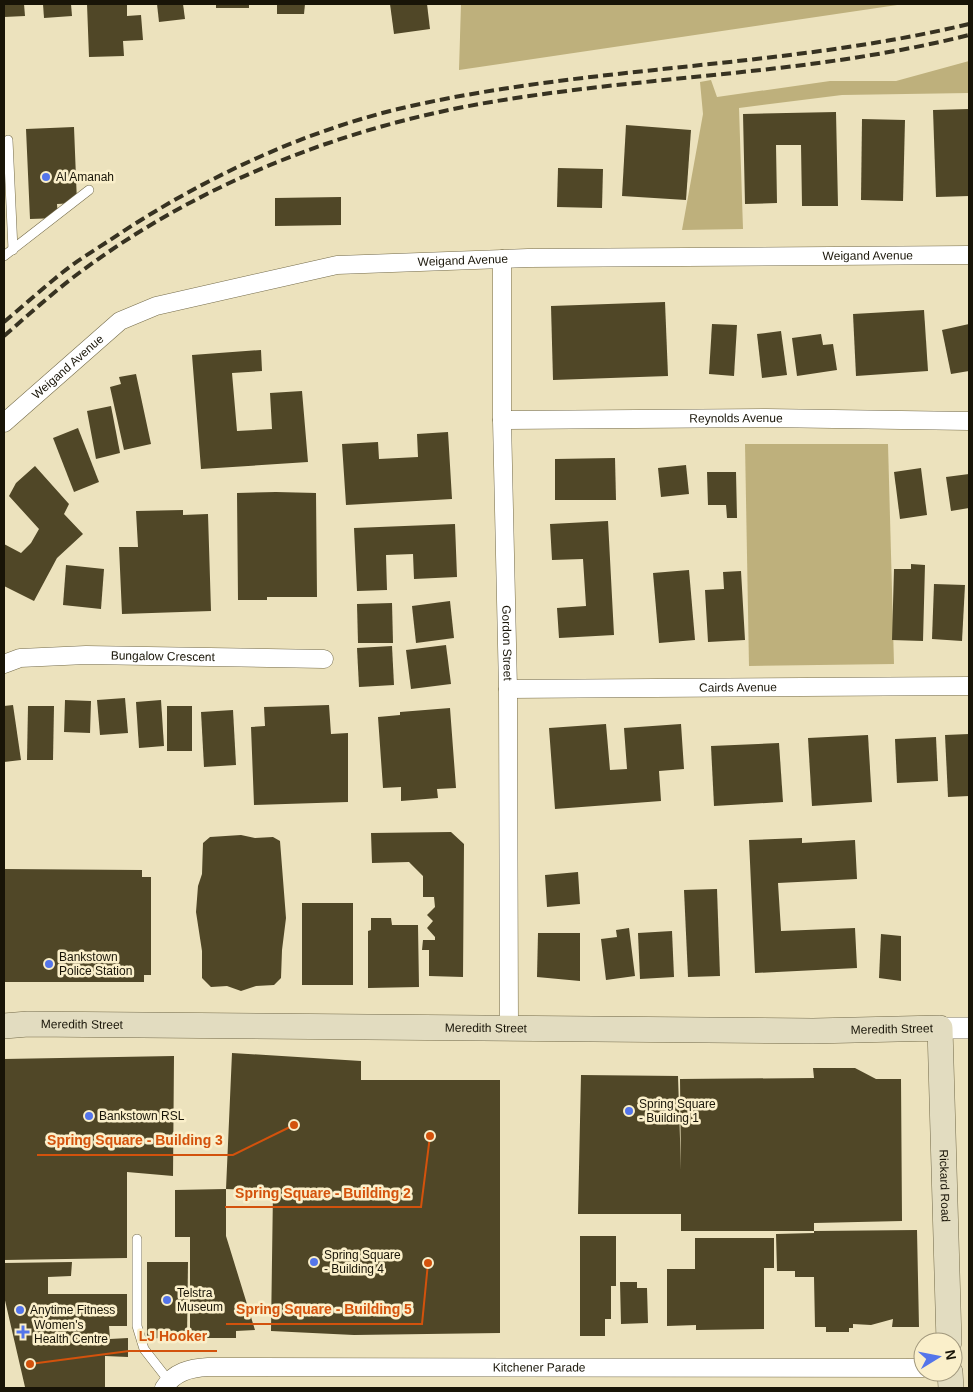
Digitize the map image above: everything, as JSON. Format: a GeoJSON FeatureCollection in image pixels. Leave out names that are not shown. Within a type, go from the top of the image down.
{"type":"FeatureCollection","features":[{"type":"Feature","properties":{"kind":"main road","name":"Meredith Street"},"geometry":{"type":"LineString","coordinates":[[4,1026],[46,1024],[813,1031],[940,1028]]}},
{"type":"Feature","properties":{"kind":"main road","name":"Rickard Road"},"geometry":{"type":"LineString","coordinates":[[940,1028],[949,1332]]}},
{"type":"Feature","properties":{"kind":"street","name":"Weigand Avenue"},"geometry":{"type":"LineString","coordinates":[[4,423],[120,321],[156,306],[337,265],[502,259],[969,256]]}},
{"type":"Feature","properties":{"kind":"street","name":"Gordon Street"},"geometry":{"type":"LineString","coordinates":[[502,259],[502,420],[508,689],[509,1027]]}},
{"type":"Feature","properties":{"kind":"street","name":"Reynolds Avenue"},"geometry":{"type":"LineString","coordinates":[[502,420],[766,418],[969,421]]}},
{"type":"Feature","properties":{"kind":"street","name":"Bungalow Crescent"},"geometry":{"type":"LineString","coordinates":[[4,664],[20,658],[86,655],[324,658]]}},
{"type":"Feature","properties":{"kind":"street","name":"Cairds Avenue"},"geometry":{"type":"LineString","coordinates":[[508,689],[969,686]]}},
{"type":"Feature","properties":{"kind":"street","name":"Meredith Street"},"geometry":{"type":"LineString","coordinates":[[940,1028],[969,1028]]}},
{"type":"Feature","properties":{"kind":"street","name":"Kitchener Parade"},"geometry":{"type":"LineString","coordinates":[[167,1385],[185,1371],[208,1367],[913,1368]]}},
{"type":"Feature","properties":{"kind":"lane"},"geometry":{"type":"LineString","coordinates":[[8,140],[13,250]]}},
{"type":"Feature","properties":{"kind":"lane"},"geometry":{"type":"LineString","coordinates":[[4,256],[89,190]]}},
{"type":"Feature","properties":{"kind":"lane"},"geometry":{"type":"LineString","coordinates":[[137,1239],[137,1326],[144,1349],[167,1385]]}},
{"type":"Feature","properties":{"kind":"shaded area"},"geometry":{"type":"Polygon","coordinates":[[[461,4],[904,4],[459,70],[461,4]]]}},
{"type":"Feature","properties":{"kind":"shaded area"},"geometry":{"type":"Polygon","coordinates":[[[969,61],[969,93],[842,95],[739,108],[743,229],[682,230],[703,114],[700,82],[711,80],[717,97],[830,81],[896,81],[969,61]]]}},
{"type":"Feature","properties":{"kind":"shaded area"},"geometry":{"type":"Polygon","coordinates":[[[745,444],[888,444],[894,664],[749,666],[745,444]]]}},
{"type":"Feature","properties":{"kind":"building"},"geometry":{"type":"Polygon","coordinates":[[[4,4],[24,4],[25,16],[4,17],[4,4]]]}},
{"type":"Feature","properties":{"kind":"building"},"geometry":{"type":"Polygon","coordinates":[[[43,4],[71,4],[72,16],[44,18],[43,4]]]}},
{"type":"Feature","properties":{"kind":"building"},"geometry":{"type":"Polygon","coordinates":[[[87,4],[127,4],[127,16],[141,15],[143,40],[123,41],[124,56],[89,57],[87,4]]]}},
{"type":"Feature","properties":{"kind":"building"},"geometry":{"type":"Polygon","coordinates":[[[157,4],[183,4],[185,19],[159,22],[157,4]]]}},
{"type":"Feature","properties":{"kind":"building"},"geometry":{"type":"Polygon","coordinates":[[[216,4],[249,4],[249,8],[216,8],[216,4]]]}},
{"type":"Feature","properties":{"kind":"building"},"geometry":{"type":"Polygon","coordinates":[[[277,4],[305,4],[304,14],[277,14],[277,4]]]}},
{"type":"Feature","properties":{"kind":"building"},"geometry":{"type":"Polygon","coordinates":[[[390,4],[427,4],[430,29],[394,34],[390,4]]]}},
{"type":"Feature","properties":{"kind":"building"},"geometry":{"type":"Polygon","coordinates":[[[969,109],[969,196],[936,197],[933,110],[969,109]]]}},
{"type":"Feature","properties":{"kind":"building"},"geometry":{"type":"Polygon","coordinates":[[[836,112],[838,206],[802,206],[801,145],[776,145],[777,203],[745,204],[743,114],[836,112]]]}},
{"type":"Feature","properties":{"kind":"building"},"geometry":{"type":"Polygon","coordinates":[[[862,119],[905,120],[903,201],[861,200],[862,119]]]}},
{"type":"Feature","properties":{"kind":"building"},"geometry":{"type":"Polygon","coordinates":[[[626,125],[691,130],[686,200],[622,196],[626,125]]]}},
{"type":"Feature","properties":{"kind":"building"},"geometry":{"type":"Polygon","coordinates":[[[74,127],[77,203],[57,204],[58,218],[30,219],[26,129],[74,127]]]}},
{"type":"Feature","properties":{"kind":"building"},"geometry":{"type":"Polygon","coordinates":[[[558,168],[603,169],[602,208],[557,207],[558,168]]]}},
{"type":"Feature","properties":{"kind":"building"},"geometry":{"type":"Polygon","coordinates":[[[341,197],[341,225],[275,226],[275,198],[341,197]]]}},
{"type":"Feature","properties":{"kind":"building"},"geometry":{"type":"Polygon","coordinates":[[[665,302],[668,376],[553,380],[551,306],[665,302]]]}},
{"type":"Feature","properties":{"kind":"building"},"geometry":{"type":"Polygon","coordinates":[[[924,310],[928,371],[856,376],[853,314],[924,310]]]}},
{"type":"Feature","properties":{"kind":"building"},"geometry":{"type":"Polygon","coordinates":[[[712,324],[737,325],[734,376],[709,374],[712,324]]]}},
{"type":"Feature","properties":{"kind":"building"},"geometry":{"type":"Polygon","coordinates":[[[969,324],[969,371],[951,374],[942,330],[969,324]]]}},
{"type":"Feature","properties":{"kind":"building"},"geometry":{"type":"Polygon","coordinates":[[[781,331],[787,375],[762,378],[757,334],[781,331]]]}},
{"type":"Feature","properties":{"kind":"building"},"geometry":{"type":"Polygon","coordinates":[[[821,334],[823,345],[833,344],[837,370],[797,376],[792,338],[821,334]]]}},
{"type":"Feature","properties":{"kind":"building"},"geometry":{"type":"Polygon","coordinates":[[[261,350],[262,371],[232,373],[237,431],[272,429],[270,393],[302,391],[308,462],[201,469],[192,355],[261,350]]]}},
{"type":"Feature","properties":{"kind":"building"},"geometry":{"type":"Polygon","coordinates":[[[136,374],[151,444],[124,450],[110,387],[121,384],[119,377],[136,374]]]}},
{"type":"Feature","properties":{"kind":"building"},"geometry":{"type":"Polygon","coordinates":[[[111,406],[120,453],[96,459],[87,411],[111,406]]]}},
{"type":"Feature","properties":{"kind":"building"},"geometry":{"type":"Polygon","coordinates":[[[78,428],[99,482],[74,492],[53,438],[78,428]]]}},
{"type":"Feature","properties":{"kind":"building"},"geometry":{"type":"Polygon","coordinates":[[[448,432],[452,499],[346,505],[342,444],[378,442],[379,459],[418,457],[417,434],[448,432]]]}},
{"type":"Feature","properties":{"kind":"building"},"geometry":{"type":"Polygon","coordinates":[[[615,458],[616,500],[555,500],[555,459],[615,458]]]}},
{"type":"Feature","properties":{"kind":"building"},"geometry":{"type":"Polygon","coordinates":[[[686,465],[689,494],[661,497],[658,468],[686,465]]]}},
{"type":"Feature","properties":{"kind":"building"},"geometry":{"type":"Polygon","coordinates":[[[35,466],[69,504],[64,514],[83,534],[57,558],[34,601],[4,586],[4,544],[21,553],[31,543],[39,529],[9,496],[16,483],[35,466]]]}},
{"type":"Feature","properties":{"kind":"building"},"geometry":{"type":"Polygon","coordinates":[[[921,468],[927,515],[900,519],[894,472],[921,468]]]}},
{"type":"Feature","properties":{"kind":"building"},"geometry":{"type":"Polygon","coordinates":[[[707,472],[736,472],[737,518],[727,518],[726,505],[708,505],[707,472]]]}},
{"type":"Feature","properties":{"kind":"building"},"geometry":{"type":"Polygon","coordinates":[[[969,474],[969,508],[951,511],[946,477],[969,474]]]}},
{"type":"Feature","properties":{"kind":"building"},"geometry":{"type":"Polygon","coordinates":[[[237,493],[316,493],[317,597],[267,597],[267,600],[238,600],[237,493]]]}},
{"type":"Feature","properties":{"kind":"building"},"geometry":{"type":"Polygon","coordinates":[[[183,510],[183,515],[208,514],[211,611],[122,614],[119,547],[138,547],[136,511],[183,510]]]}},
{"type":"Feature","properties":{"kind":"building"},"geometry":{"type":"Polygon","coordinates":[[[608,521],[614,635],[559,638],[557,608],[586,606],[583,559],[552,560],[550,524],[608,521]]]}},
{"type":"Feature","properties":{"kind":"building"},"geometry":{"type":"Polygon","coordinates":[[[455,524],[457,577],[414,579],[413,554],[386,555],[387,590],[357,591],[354,528],[455,524]]]}},
{"type":"Feature","properties":{"kind":"building"},"geometry":{"type":"Polygon","coordinates":[[[911,564],[925,565],[923,641],[892,640],[894,569],[911,569],[911,564]]]}},
{"type":"Feature","properties":{"kind":"building"},"geometry":{"type":"Polygon","coordinates":[[[66,565],[104,569],[101,609],[63,605],[66,565]]]}},
{"type":"Feature","properties":{"kind":"building"},"geometry":{"type":"Polygon","coordinates":[[[689,570],[695,640],[659,643],[653,573],[689,570]]]}},
{"type":"Feature","properties":{"kind":"building"},"geometry":{"type":"Polygon","coordinates":[[[741,571],[745,640],[708,642],[705,590],[724,589],[723,572],[741,571]]]}},
{"type":"Feature","properties":{"kind":"building"},"geometry":{"type":"Polygon","coordinates":[[[934,584],[965,585],[962,641],[932,639],[934,584]]]}},
{"type":"Feature","properties":{"kind":"building"},"geometry":{"type":"Polygon","coordinates":[[[450,601],[454,638],[416,643],[412,606],[450,601]]]}},
{"type":"Feature","properties":{"kind":"building"},"geometry":{"type":"Polygon","coordinates":[[[392,603],[393,643],[358,643],[357,604],[392,603]]]}},
{"type":"Feature","properties":{"kind":"building"},"geometry":{"type":"Polygon","coordinates":[[[446,645],[451,684],[411,689],[406,650],[446,645]]]}},
{"type":"Feature","properties":{"kind":"building"},"geometry":{"type":"Polygon","coordinates":[[[392,646],[394,685],[359,687],[357,648],[392,646]]]}},
{"type":"Feature","properties":{"kind":"building"},"geometry":{"type":"Polygon","coordinates":[[[125,698],[128,733],[100,735],[97,700],[125,698]]]}},
{"type":"Feature","properties":{"kind":"building"},"geometry":{"type":"Polygon","coordinates":[[[65,700],[91,701],[90,733],[64,732],[65,700]]]}},
{"type":"Feature","properties":{"kind":"building"},"geometry":{"type":"Polygon","coordinates":[[[161,700],[164,746],[139,748],[136,702],[161,700]]]}},
{"type":"Feature","properties":{"kind":"building"},"geometry":{"type":"Polygon","coordinates":[[[13,705],[21,760],[4,762],[4,706],[13,705]]]}},
{"type":"Feature","properties":{"kind":"building"},"geometry":{"type":"Polygon","coordinates":[[[329,705],[331,734],[348,733],[348,802],[254,805],[251,727],[265,726],[264,707],[329,705]]]}},
{"type":"Feature","properties":{"kind":"building"},"geometry":{"type":"Polygon","coordinates":[[[28,706],[54,706],[53,760],[27,760],[28,706]]]}},
{"type":"Feature","properties":{"kind":"building"},"geometry":{"type":"Polygon","coordinates":[[[167,706],[192,706],[192,751],[167,751],[167,706]]]}},
{"type":"Feature","properties":{"kind":"building"},"geometry":{"type":"Polygon","coordinates":[[[450,708],[456,788],[437,789],[438,798],[401,801],[401,787],[383,788],[378,717],[400,715],[400,712],[450,708]]]}},
{"type":"Feature","properties":{"kind":"building"},"geometry":{"type":"Polygon","coordinates":[[[233,710],[236,765],[204,767],[201,712],[233,710]]]}},
{"type":"Feature","properties":{"kind":"building"},"geometry":{"type":"Polygon","coordinates":[[[606,724],[610,770],[627,769],[624,728],[681,724],[684,769],[659,771],[661,801],[555,809],[549,728],[606,724]]]}},
{"type":"Feature","properties":{"kind":"building"},"geometry":{"type":"Polygon","coordinates":[[[969,734],[969,796],[948,797],[945,735],[969,734]]]}},
{"type":"Feature","properties":{"kind":"building"},"geometry":{"type":"Polygon","coordinates":[[[868,735],[872,802],[812,806],[808,738],[868,735]]]}},
{"type":"Feature","properties":{"kind":"building"},"geometry":{"type":"Polygon","coordinates":[[[936,737],[938,781],[897,783],[895,739],[936,737]]]}},
{"type":"Feature","properties":{"kind":"building"},"geometry":{"type":"Polygon","coordinates":[[[779,743],[783,802],[714,806],[711,746],[779,743]]]}},
{"type":"Feature","properties":{"kind":"building"},"geometry":{"type":"Polygon","coordinates":[[[451,832],[464,844],[463,977],[429,976],[429,950],[422,950],[423,940],[435,940],[435,937],[427,928],[433,921],[427,915],[435,907],[434,897],[423,897],[423,876],[409,862],[372,863],[371,833],[451,832]]]}},
{"type":"Feature","properties":{"kind":"building"},"geometry":{"type":"Polygon","coordinates":[[[241,835],[255,838],[273,837],[280,841],[286,918],[281,978],[274,985],[256,986],[241,991],[227,986],[211,987],[202,978],[202,951],[196,912],[198,886],[202,874],[203,843],[210,837],[241,835]]]}},
{"type":"Feature","properties":{"kind":"building"},"geometry":{"type":"Polygon","coordinates":[[[802,838],[802,843],[855,840],[857,879],[778,883],[781,931],[855,928],[857,968],[755,973],[749,840],[802,838]]]}},
{"type":"Feature","properties":{"kind":"building"},"geometry":{"type":"Polygon","coordinates":[[[4,869],[142,870],[142,877],[151,877],[151,975],[144,975],[144,982],[4,982],[4,869]]]}},
{"type":"Feature","properties":{"kind":"building"},"geometry":{"type":"Polygon","coordinates":[[[578,872],[580,904],[547,907],[545,875],[578,872]]]}},
{"type":"Feature","properties":{"kind":"building"},"geometry":{"type":"Polygon","coordinates":[[[717,889],[720,976],[688,977],[684,890],[717,889]]]}},
{"type":"Feature","properties":{"kind":"building"},"geometry":{"type":"Polygon","coordinates":[[[302,903],[353,903],[353,985],[302,985],[302,903]]]}},
{"type":"Feature","properties":{"kind":"building"},"geometry":{"type":"Polygon","coordinates":[[[371,918],[391,918],[392,925],[418,925],[419,987],[368,988],[368,931],[371,930],[371,918]]]}},
{"type":"Feature","properties":{"kind":"building"},"geometry":{"type":"Polygon","coordinates":[[[629,928],[635,976],[606,980],[601,939],[617,937],[616,930],[629,928]]]}},
{"type":"Feature","properties":{"kind":"building"},"geometry":{"type":"Polygon","coordinates":[[[672,931],[674,977],[640,979],[638,933],[672,931]]]}},
{"type":"Feature","properties":{"kind":"building"},"geometry":{"type":"Polygon","coordinates":[[[538,933],[580,933],[580,981],[537,977],[538,933]]]}},
{"type":"Feature","properties":{"kind":"building"},"geometry":{"type":"Polygon","coordinates":[[[881,934],[901,936],[901,981],[879,978],[881,934]]]}},
{"type":"Feature","properties":{"kind":"building"},"geometry":{"type":"Polygon","coordinates":[[[232,1053],[361,1061],[361,1080],[500,1080],[500,1333],[354,1335],[271,1331],[273,1191],[226,1189],[232,1053]]]}},
{"type":"Feature","properties":{"kind":"building","name":"Bankstown RSL"},"geometry":{"type":"Polygon","coordinates":[[[174,1056],[173,1176],[127,1172],[127,1258],[4,1260],[4,1059],[174,1056]]]}},
{"type":"Feature","properties":{"kind":"building"},"geometry":{"type":"Polygon","coordinates":[[[813,1068],[855,1068],[876,1079],[901,1079],[902,1221],[814,1223],[814,1231],[681,1231],[681,1214],[578,1214],[581,1075],[678,1076],[681,1170],[680,1079],[814,1078],[813,1068]]]}},
{"type":"Feature","properties":{"kind":"building"},"geometry":{"type":"Polygon","coordinates":[[[226,1189],[226,1236],[255,1330],[236,1331],[236,1338],[190,1338],[190,1237],[175,1237],[175,1190],[226,1189]]]}},
{"type":"Feature","properties":{"kind":"building"},"geometry":{"type":"Polygon","coordinates":[[[917,1230],[919,1327],[892,1327],[893,1319],[871,1325],[853,1324],[853,1328],[849,1328],[849,1332],[826,1332],[826,1327],[815,1327],[814,1277],[795,1277],[795,1271],[777,1271],[776,1234],[814,1233],[814,1231],[917,1230]]]}},
{"type":"Feature","properties":{"kind":"building"},"geometry":{"type":"Polygon","coordinates":[[[580,1236],[616,1236],[616,1286],[611,1286],[611,1319],[605,1319],[605,1336],[580,1336],[580,1236]]]}},
{"type":"Feature","properties":{"kind":"building"},"geometry":{"type":"Polygon","coordinates":[[[695,1238],[774,1238],[774,1268],[764,1268],[764,1329],[696,1330],[696,1325],[667,1326],[667,1269],[695,1269],[695,1238]]]}},
{"type":"Feature","properties":{"kind":"building"},"geometry":{"type":"Polygon","coordinates":[[[72,1262],[71,1276],[48,1277],[48,1294],[127,1294],[127,1326],[109,1326],[110,1339],[128,1338],[128,1357],[105,1356],[105,1387],[25,1387],[4,1296],[4,1263],[72,1262]]]}},
{"type":"Feature","properties":{"kind":"building","name":"Telstra Museum"},"geometry":{"type":"Polygon","coordinates":[[[147,1262],[188,1262],[187,1339],[147,1338],[147,1262]]]}},
{"type":"Feature","properties":{"kind":"building"},"geometry":{"type":"Polygon","coordinates":[[[620,1282],[637,1282],[637,1288],[647,1288],[648,1323],[621,1324],[620,1282]]]}},
{"type":"Feature","properties":{"kind":"railway"},"geometry":{"type":"LineString","coordinates":[[4,322],[75,263],[180,197],[254,159],[332,128],[411,106],[480,93],[550,82],[830,50],[969,24]]}},
{"type":"Feature","properties":{"kind":"railway"},"geometry":{"type":"LineString","coordinates":[[4,336],[71,279],[119,245],[168,215],[220,188],[273,164],[328,143],[383,126],[497,101],[556,92],[852,58],[911,48],[969,35]]}},
{"type":"Feature","properties":{"kind":"place","name":"Al Amanah"},"geometry":{"type":"Point","coordinates":[46,177]}},
{"type":"Feature","properties":{"kind":"place","name":"Bankstown Police Station"},"geometry":{"type":"Point","coordinates":[49,964]}},
{"type":"Feature","properties":{"kind":"place","name":"Spring Square - Building 1"},"geometry":{"type":"Point","coordinates":[629,1111]}},
{"type":"Feature","properties":{"kind":"place","name":"Bankstown RSL"},"geometry":{"type":"Point","coordinates":[89,1116]}},
{"type":"Feature","properties":{"kind":"place","name":"Spring Square - Building 3"},"geometry":{"type":"Point","coordinates":[294,1125]}},
{"type":"Feature","properties":{"kind":"place","name":"Spring Square - Building 2"},"geometry":{"type":"Point","coordinates":[430,1136]}},
{"type":"Feature","properties":{"kind":"place","name":"Spring Square - Building 4"},"geometry":{"type":"Point","coordinates":[314,1262]}},
{"type":"Feature","properties":{"kind":"place","name":"Spring Square - Building 5"},"geometry":{"type":"Point","coordinates":[428,1263]}},
{"type":"Feature","properties":{"kind":"place","name":"Telstra Museum"},"geometry":{"type":"Point","coordinates":[167,1300]}},
{"type":"Feature","properties":{"kind":"place","name":"Anytime Fitness"},"geometry":{"type":"Point","coordinates":[20,1310]}},
{"type":"Feature","properties":{"kind":"place","name":"Women's Health Centre"},"geometry":{"type":"Point","coordinates":[23,1332]}},
{"type":"Feature","properties":{"kind":"place","name":"LJ Hooker"},"geometry":{"type":"Point","coordinates":[30,1364]}}]}
